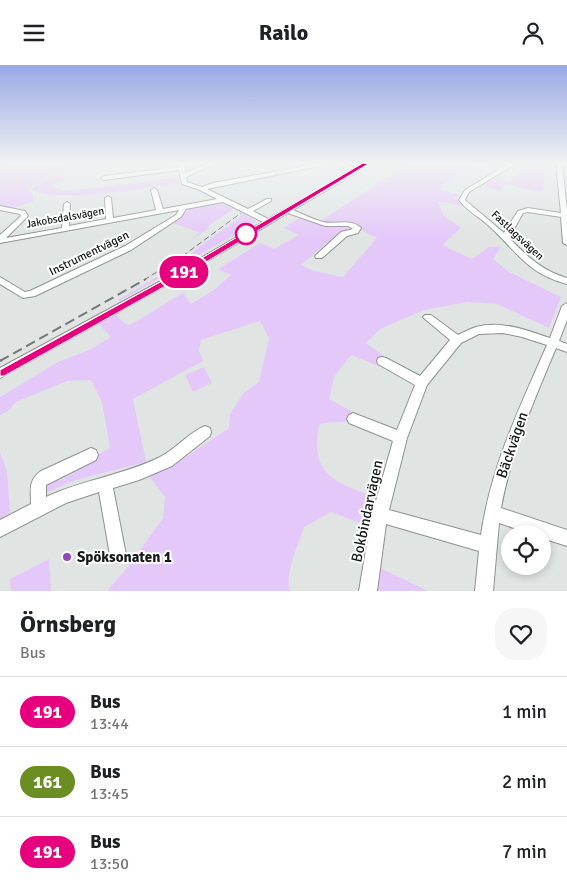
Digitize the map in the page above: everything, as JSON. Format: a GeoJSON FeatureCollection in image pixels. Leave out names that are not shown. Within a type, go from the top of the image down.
{"type":"FeatureCollection","features":[{"type":"Feature","properties":{"kind":"street"},"geometry":{"type":"LineString","coordinates":[[202,189],[267,221]]}},
{"type":"Feature","properties":{"kind":"street"},"geometry":{"type":"LineString","coordinates":[[0,373],[164,283],[325,189]]}},
{"type":"Feature","properties":{"kind":"street","name":"Fastlagsvägen"},"geometry":{"type":"LineString","coordinates":[[471,189],[462,197],[465,205],[490,223],[529,264],[557,279],[567,281]]}},
{"type":"Feature","properties":{"kind":"street"},"geometry":{"type":"LineString","coordinates":[[562,189],[567,243]]}},
{"type":"Feature","properties":{"kind":"street"},"geometry":{"type":"LineString","coordinates":[[154,190],[160,212]]}},
{"type":"Feature","properties":{"kind":"street"},"geometry":{"type":"LineString","coordinates":[[108,198],[110,221]]}},
{"type":"Feature","properties":{"kind":"street","name":"Jakobsdalsvägen"},"geometry":{"type":"LineString","coordinates":[[0,240],[223,200]]}},
{"type":"Feature","properties":{"kind":"street"},"geometry":{"type":"LineString","coordinates":[[247,212],[269,200]]}},
{"type":"Feature","properties":{"kind":"street"},"geometry":{"type":"LineString","coordinates":[[64,229],[67,204]]}},
{"type":"Feature","properties":{"kind":"street","name":"Instrumentvägen"},"geometry":{"type":"LineString","coordinates":[[0,280],[22,295],[32,294],[128,248],[179,216],[183,208]]}},
{"type":"Feature","properties":{"kind":"street"},"geometry":{"type":"LineString","coordinates":[[0,209],[18,210],[23,212],[25,216],[0,240]]}},
{"type":"Feature","properties":{"kind":"street"},"geometry":{"type":"LineString","coordinates":[[288,209],[319,223],[329,225],[351,224],[357,228],[355,231],[344,234],[319,256]]}},
{"type":"Feature","properties":{"kind":"street"},"geometry":{"type":"LineString","coordinates":[[505,238],[520,212],[528,210],[565,213]]}},
{"type":"Feature","properties":{"kind":"street","name":"Bäckvägen"},"geometry":{"type":"LineString","coordinates":[[484,591],[487,545],[498,484],[512,439],[560,345],[567,306]]}},
{"type":"Feature","properties":{"kind":"street"},"geometry":{"type":"LineString","coordinates":[[428,317],[457,340]]}},
{"type":"Feature","properties":{"kind":"street","name":"Bokbindarvägen"},"geometry":{"type":"LineString","coordinates":[[368,591],[380,515],[400,438],[422,383],[457,340],[470,332],[503,329],[560,345]]}},
{"type":"Feature","properties":{"kind":"street"},"geometry":{"type":"LineString","coordinates":[[382,361],[422,383]]}},
{"type":"Feature","properties":{"kind":"street"},"geometry":{"type":"LineString","coordinates":[[354,419],[400,438]]}},
{"type":"Feature","properties":{"kind":"street"},"geometry":{"type":"LineString","coordinates":[[0,529],[38,507],[64,496],[139,473],[167,461],[206,433]]}},
{"type":"Feature","properties":{"kind":"street"},"geometry":{"type":"LineString","coordinates":[[38,507],[39,481],[91,455]]}},
{"type":"Feature","properties":{"kind":"street"},"geometry":{"type":"LineString","coordinates":[[105,484],[118,555]]}},
{"type":"Feature","properties":{"kind":"street"},"geometry":{"type":"LineString","coordinates":[[493,513],[567,538]]}},
{"type":"Feature","properties":{"kind":"street"},"geometry":{"type":"LineString","coordinates":[[380,515],[487,545]]}},
{"type":"Feature","properties":{"kind":"shaded area"},"geometry":{"type":"Polygon","coordinates":[[[0,189],[30,189],[28,190],[33,194],[33,201],[14,208],[0,207],[0,189]]]}},
{"type":"Feature","properties":{"kind":"shaded area"},"geometry":{"type":"Polygon","coordinates":[[[143,189],[83,195],[46,194],[32,190],[143,189]]]}},
{"type":"Feature","properties":{"kind":"shaded area"},"geometry":{"type":"Polygon","coordinates":[[[371,189],[440,189],[459,195],[453,198],[464,207],[446,202],[438,202],[444,216],[461,228],[442,245],[472,259],[489,247],[501,247],[493,259],[509,272],[561,297],[549,328],[497,304],[467,302],[424,310],[380,329],[366,343],[384,356],[376,365],[351,355],[334,377],[329,399],[351,411],[347,421],[319,425],[318,456],[322,467],[339,482],[378,498],[372,524],[354,521],[331,512],[304,527],[290,568],[290,591],[107,591],[127,568],[163,518],[165,497],[149,476],[170,468],[229,428],[230,414],[243,394],[259,382],[269,338],[260,321],[201,340],[199,350],[203,361],[133,399],[146,462],[76,480],[43,494],[43,486],[58,474],[59,481],[97,460],[96,455],[110,448],[102,402],[91,380],[67,381],[16,402],[8,411],[0,415],[0,397],[58,362],[89,350],[111,337],[99,324],[116,315],[127,325],[132,324],[183,293],[191,304],[214,290],[231,275],[218,269],[260,243],[274,249],[299,235],[284,228],[301,217],[325,224],[349,225],[353,228],[340,232],[301,265],[314,271],[343,277],[377,238],[351,223],[321,221],[371,189]]]}},
{"type":"Feature","properties":{"kind":"shaded area"},"geometry":{"type":"Polygon","coordinates":[[[524,189],[544,189],[545,191],[524,189]]]}},
{"type":"Feature","properties":{"kind":"shaded area"},"geometry":{"type":"Polygon","coordinates":[[[221,203],[233,209],[192,239],[199,232],[173,223],[192,208],[221,203]]]}},
{"type":"Feature","properties":{"kind":"shaded area"},"geometry":{"type":"Polygon","coordinates":[[[244,214],[256,222],[120,301],[118,300],[179,264],[244,214]]]}},
{"type":"Feature","properties":{"kind":"shaded area"},"geometry":{"type":"Polygon","coordinates":[[[204,367],[212,383],[193,392],[185,375],[204,367]]]}},
{"type":"Feature","properties":{"kind":"shaded area"},"geometry":{"type":"Polygon","coordinates":[[[0,452],[7,471],[10,512],[0,520],[0,452]]]}},
{"type":"Feature","properties":{"kind":"shaded area"},"geometry":{"type":"Polygon","coordinates":[[[49,559],[51,591],[11,591],[10,579],[49,559]]]}},
{"type":"Feature","properties":{"kind":"shaded area"},"geometry":{"type":"Polygon","coordinates":[[[380,568],[428,591],[377,591],[380,568]]]}},
{"type":"Feature","properties":{"kind":"railway"},"geometry":{"type":"LineString","coordinates":[[144,280],[184,255],[241,213]]}},
{"type":"Feature","properties":{"kind":"railway"},"geometry":{"type":"LineString","coordinates":[[2,360],[0,361],[146,279]]}},
{"type":"Feature","properties":{"kind":"bus line","name":"191"},"geometry":{"type":"LineString","coordinates":[[0,373],[176,277],[267,221],[325,189]]}},
{"type":"Feature","properties":{"kind":"place","name":"Spöksonaten 1"},"geometry":{"type":"Point","coordinates":[67,557]}}]}
